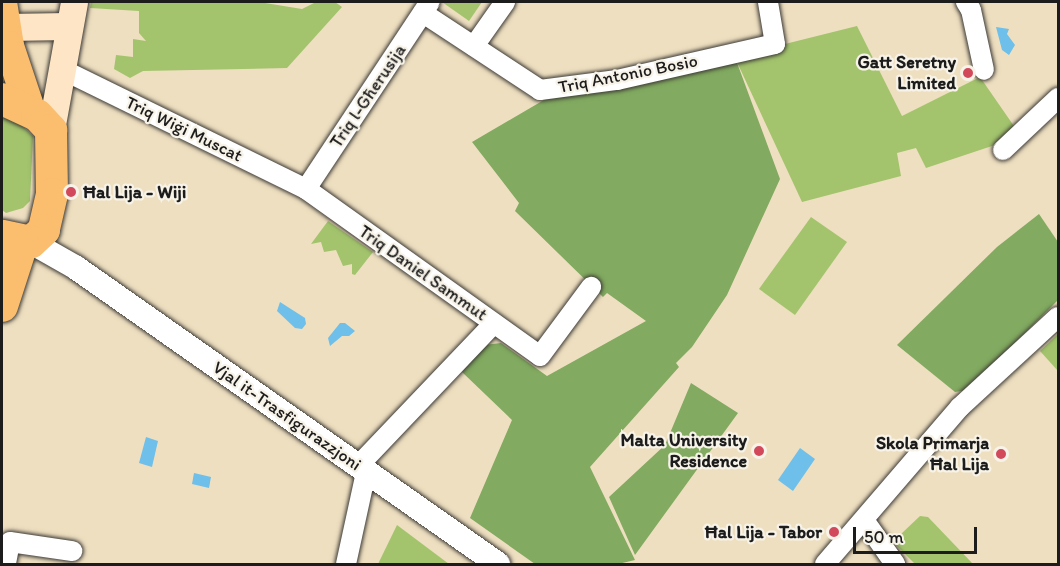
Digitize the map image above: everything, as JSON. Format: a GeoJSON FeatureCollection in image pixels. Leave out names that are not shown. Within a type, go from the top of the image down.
{"type":"FeatureCollection","features":[{"type":"Feature","properties":{"kind":"highway"},"geometry":{"type":"LineString","coordinates":[[2,99],[41,121],[51,208],[44,230],[19,240],[2,306]]}},
{"type":"Feature","properties":{"kind":"main road"},"geometry":{"type":"LineString","coordinates":[[71,14],[61,69],[41,121],[5,34],[71,14]]}},
{"type":"Feature","properties":{"kind":"street"},"geometry":{"type":"LineString","coordinates":[[474,46],[506,2]]}},
{"type":"Feature","properties":{"kind":"street","name":"Triq Antonio Bosio"},"geometry":{"type":"LineString","coordinates":[[427,7],[474,46],[540,90],[617,80],[775,44],[768,2]]}},
{"type":"Feature","properties":{"kind":"street"},"geometry":{"type":"LineString","coordinates":[[966,2],[971,10],[984,70]]}},
{"type":"Feature","properties":{"kind":"street","name":"Triq l-Għerusija"},"geometry":{"type":"LineString","coordinates":[[306,189],[427,7]]}},
{"type":"Feature","properties":{"kind":"street","name":"Triq Wiġi Muscat"},"geometry":{"type":"LineString","coordinates":[[61,69],[306,189]]}},
{"type":"Feature","properties":{"kind":"street"},"geometry":{"type":"LineString","coordinates":[[1003,150],[1059,98]]}},
{"type":"Feature","properties":{"kind":"street","name":"Triq Daniel Sammut"},"geometry":{"type":"LineString","coordinates":[[306,189],[540,356],[591,287]]}},
{"type":"Feature","properties":{"kind":"street","name":"Vjal it-Trasfigurazzjoni"},"geometry":{"type":"LineString","coordinates":[[51,208],[58,236],[75,267]]}},
{"type":"Feature","properties":{"kind":"street","name":"Vjal it-Trasfigurazzjoni"},"geometry":{"type":"LineString","coordinates":[[19,240],[75,267],[498,564]]}},
{"type":"Feature","properties":{"kind":"street"},"geometry":{"type":"LineString","coordinates":[[825,564],[960,408],[1059,317]]}},
{"type":"Feature","properties":{"kind":"street"},"geometry":{"type":"LineString","coordinates":[[346,564],[362,469],[494,323]]}},
{"type":"Feature","properties":{"kind":"street"},"geometry":{"type":"LineString","coordinates":[[864,520],[895,564]]}},
{"type":"Feature","properties":{"kind":"street"},"geometry":{"type":"LineString","coordinates":[[2,562],[6,563],[10,542],[72,551]]}},
{"type":"Feature","properties":{"kind":"green space"},"geometry":{"type":"Polygon","coordinates":[[[91,2],[259,2],[302,9],[316,2],[335,2],[342,7],[287,68],[143,71],[130,78],[114,69],[116,55],[133,57],[133,39],[146,41],[139,33],[139,11],[90,8],[91,2]]]}},
{"type":"Feature","properties":{"kind":"green space"},"geometry":{"type":"Polygon","coordinates":[[[442,2],[482,2],[469,21],[442,2]]]}},
{"type":"Feature","properties":{"kind":"green space"},"geometry":{"type":"Polygon","coordinates":[[[857,26],[902,116],[980,77],[1016,129],[995,145],[926,168],[916,148],[897,153],[901,176],[802,202],[736,60],[785,44],[857,26]]]}},
{"type":"Feature","properties":{"kind":"green space"},"geometry":{"type":"Polygon","coordinates":[[[736,60],[780,179],[727,295],[692,347],[676,363],[679,367],[590,467],[635,560],[618,564],[535,564],[470,518],[512,420],[462,372],[484,345],[501,343],[547,376],[646,321],[607,293],[603,297],[515,211],[519,203],[472,142],[549,97],[736,60]]]}},
{"type":"Feature","properties":{"kind":"green space"},"geometry":{"type":"Polygon","coordinates":[[[5,117],[19,123],[33,136],[30,201],[23,208],[6,213],[2,210],[2,119],[5,117]]]}},
{"type":"Feature","properties":{"kind":"green space"},"geometry":{"type":"Polygon","coordinates":[[[1039,214],[1058,242],[1058,300],[968,390],[955,392],[897,345],[997,247],[1039,214]]]}},
{"type":"Feature","properties":{"kind":"green space"},"geometry":{"type":"Polygon","coordinates":[[[811,217],[847,242],[795,315],[759,289],[811,217]]]}},
{"type":"Feature","properties":{"kind":"green space"},"geometry":{"type":"Polygon","coordinates":[[[328,221],[373,252],[355,275],[352,274],[352,264],[343,266],[336,250],[324,252],[321,242],[311,244],[328,221]]]}},
{"type":"Feature","properties":{"kind":"green space"},"geometry":{"type":"Polygon","coordinates":[[[1058,334],[1058,371],[1040,351],[1058,334]]]}},
{"type":"Feature","properties":{"kind":"green space"},"geometry":{"type":"Polygon","coordinates":[[[691,383],[738,413],[635,555],[609,497],[665,445],[691,383]]]}},
{"type":"Feature","properties":{"kind":"green space"},"geometry":{"type":"Polygon","coordinates":[[[920,516],[928,517],[973,564],[915,564],[896,545],[901,534],[920,516]]]}},
{"type":"Feature","properties":{"kind":"green space"},"geometry":{"type":"Polygon","coordinates":[[[397,525],[449,564],[378,564],[397,525]]]}},
{"type":"Feature","properties":{"kind":"water"},"geometry":{"type":"Polygon","coordinates":[[[996,27],[1009,29],[1007,34],[1015,45],[1009,55],[1002,50],[996,27]]]}},
{"type":"Feature","properties":{"kind":"water"},"geometry":{"type":"Polygon","coordinates":[[[280,302],[305,318],[306,324],[302,329],[295,328],[277,311],[280,302]]]}},
{"type":"Feature","properties":{"kind":"water"},"geometry":{"type":"Polygon","coordinates":[[[340,323],[345,323],[355,331],[349,336],[342,336],[330,346],[328,338],[340,323]]]}},
{"type":"Feature","properties":{"kind":"water"},"geometry":{"type":"Polygon","coordinates":[[[146,437],[158,441],[152,467],[139,463],[146,437]]]}},
{"type":"Feature","properties":{"kind":"water"},"geometry":{"type":"Polygon","coordinates":[[[800,448],[815,459],[793,491],[778,480],[800,448]]]}},
{"type":"Feature","properties":{"kind":"water"},"geometry":{"type":"Polygon","coordinates":[[[194,473],[211,477],[209,488],[192,484],[194,473]]]}},
{"type":"Feature","properties":{"kind":"place","name":"Gatt Seretny Limited"},"geometry":{"type":"Point","coordinates":[968,73]}},
{"type":"Feature","properties":{"kind":"place","name":"Ħal Lija - Wiji"},"geometry":{"type":"Point","coordinates":[71,192]}},
{"type":"Feature","properties":{"kind":"place","name":"Malta University Residence"},"geometry":{"type":"Point","coordinates":[759,451]}},
{"type":"Feature","properties":{"kind":"place","name":"Skola Primarja Ħal Lija"},"geometry":{"type":"Point","coordinates":[1001,454]}},
{"type":"Feature","properties":{"kind":"place","name":"Ħal Lija - Tabor"},"geometry":{"type":"Point","coordinates":[834,532]}}]}
